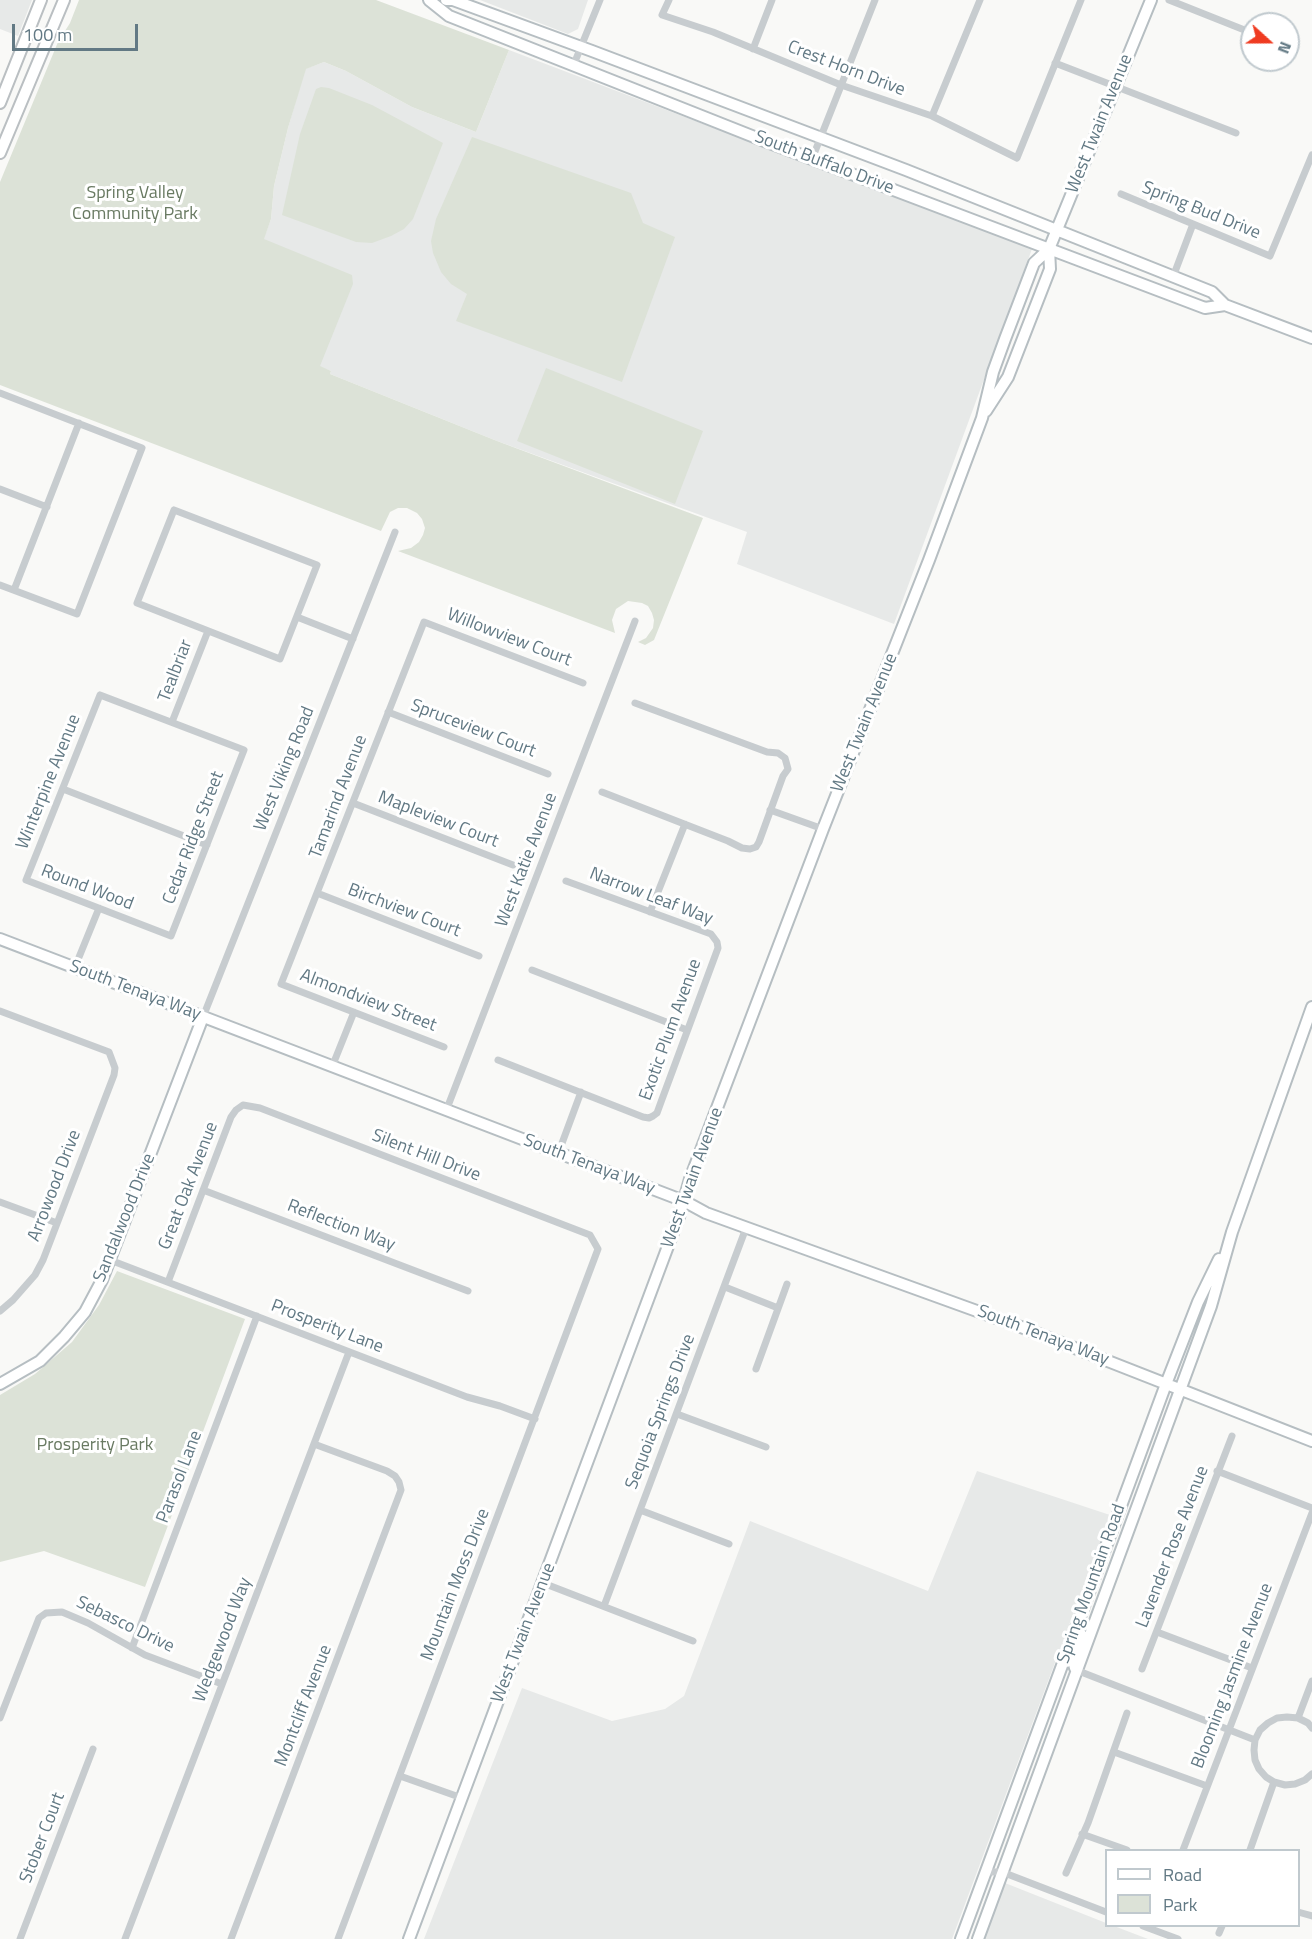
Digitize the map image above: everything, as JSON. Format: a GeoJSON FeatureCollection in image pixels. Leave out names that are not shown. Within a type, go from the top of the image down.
{"type":"FeatureCollection","features":[{"type":"Feature","properties":{"kind":"street"},"geometry":{"type":"LineString","coordinates":[[0,103],[41,0]]}},
{"type":"Feature","properties":{"kind":"street"},"geometry":{"type":"LineString","coordinates":[[0,153],[64,0]]}},
{"type":"Feature","properties":{"kind":"street","name":"South Buffalo Drive"},"geometry":{"type":"LineString","coordinates":[[429,0],[449,16],[812,159],[1205,308],[1225,305]]}},
{"type":"Feature","properties":{"kind":"street","name":"South Buffalo Drive"},"geometry":{"type":"LineString","coordinates":[[446,0],[453,0],[581,47],[1056,230],[1212,292],[1225,305],[1312,338]]}},
{"type":"Feature","properties":{"kind":"street"},"geometry":{"type":"LineString","coordinates":[[574,64],[600,0]]}},
{"type":"Feature","properties":{"kind":"street","name":"Crest Horn Drive"},"geometry":{"type":"LineString","coordinates":[[669,0],[662,15],[713,32],[842,84],[933,116],[1017,158],[1055,63]]}},
{"type":"Feature","properties":{"kind":"street"},"geometry":{"type":"LineString","coordinates":[[753,49],[772,0]]}},
{"type":"Feature","properties":{"kind":"street"},"geometry":{"type":"LineString","coordinates":[[812,159],[876,0]]}},
{"type":"Feature","properties":{"kind":"street"},"geometry":{"type":"LineString","coordinates":[[933,116],[981,0]]}},
{"type":"Feature","properties":{"kind":"street"},"geometry":{"type":"LineString","coordinates":[[1081,0],[1055,63],[1236,133]]}},
{"type":"Feature","properties":{"kind":"street","name":"West Twain Avenue"},"geometry":{"type":"LineString","coordinates":[[982,418],[1008,377],[1050,269],[1049,249],[1056,230],[1151,0]]}},
{"type":"Feature","properties":{"kind":"street"},"geometry":{"type":"LineString","coordinates":[[1169,0],[1240,28]]}},
{"type":"Feature","properties":{"kind":"street","name":"Spring Bud Drive"},"geometry":{"type":"LineString","coordinates":[[1121,194],[1270,256],[1312,155]]}},
{"type":"Feature","properties":{"kind":"street"},"geometry":{"type":"LineString","coordinates":[[1173,277],[1194,224]]}},
{"type":"Feature","properties":{"kind":"street","name":"West Twain Avenue"},"geometry":{"type":"LineString","coordinates":[[409,1939],[543,1583],[684,1201],[694,1168],[982,418],[993,372],[1035,263],[1049,249]]}},
{"type":"Feature","properties":{"kind":"street"},"geometry":{"type":"LineString","coordinates":[[0,393],[142,448],[77,614],[0,585]]}},
{"type":"Feature","properties":{"kind":"street"},"geometry":{"type":"LineString","coordinates":[[14,590],[79,423]]}},
{"type":"Feature","properties":{"kind":"street"},"geometry":{"type":"LineString","coordinates":[[0,489],[47,507]]}},
{"type":"Feature","properties":{"kind":"street"},"geometry":{"type":"LineString","coordinates":[[174,510],[317,565],[297,616],[280,659],[137,603],[174,510]]}},
{"type":"Feature","properties":{"kind":"street","name":"West Viking Road"},"geometry":{"type":"LineString","coordinates":[[203,1017],[395,532]]}},
{"type":"Feature","properties":{"kind":"street"},"geometry":{"type":"LineString","coordinates":[[297,616],[353,639]]}},
{"type":"Feature","properties":{"kind":"street","name":"West Katie Avenue"},"geometry":{"type":"LineString","coordinates":[[446,1111],[635,621]]}},
{"type":"Feature","properties":{"kind":"street","name":"Willowview Court"},"geometry":{"type":"LineString","coordinates":[[424,622],[583,683]]}},
{"type":"Feature","properties":{"kind":"street","name":"Tamarind Avenue"},"geometry":{"type":"LineString","coordinates":[[281,984],[424,622]]}},
{"type":"Feature","properties":{"kind":"street","name":"Tealbriar"},"geometry":{"type":"LineString","coordinates":[[172,722],[208,631]]}},
{"type":"Feature","properties":{"kind":"street","name":"Winterpine Avenue"},"geometry":{"type":"LineString","coordinates":[[26,880],[100,695],[172,722]]}},
{"type":"Feature","properties":{"kind":"street"},"geometry":{"type":"LineString","coordinates":[[602,792],[742,848],[756,847],[783,776],[788,769],[788,762],[782,755],[767,752],[635,704]]}},
{"type":"Feature","properties":{"kind":"street","name":"Spruceview Court"},"geometry":{"type":"LineString","coordinates":[[388,712],[548,774]]}},
{"type":"Feature","properties":{"kind":"street","name":"Cedar Ridge Street"},"geometry":{"type":"LineString","coordinates":[[171,936],[244,750],[172,722]]}},
{"type":"Feature","properties":{"kind":"street"},"geometry":{"type":"LineString","coordinates":[[63,789],[207,845]]}},
{"type":"Feature","properties":{"kind":"street","name":"Mapleview Court"},"geometry":{"type":"LineString","coordinates":[[352,803],[513,865]]}},
{"type":"Feature","properties":{"kind":"street"},"geometry":{"type":"LineString","coordinates":[[770,810],[824,829]]}},
{"type":"Feature","properties":{"kind":"street"},"geometry":{"type":"LineString","coordinates":[[650,912],[685,824]]}},
{"type":"Feature","properties":{"kind":"street","name":"Round Wood"},"geometry":{"type":"LineString","coordinates":[[26,880],[171,936]]}},
{"type":"Feature","properties":{"kind":"street","name":"Narrow Leaf Way"},"geometry":{"type":"LineString","coordinates":[[566,880],[711,934],[718,948]]}},
{"type":"Feature","properties":{"kind":"street","name":"Birchview Court"},"geometry":{"type":"LineString","coordinates":[[317,893],[479,956]]}},
{"type":"Feature","properties":{"kind":"street"},"geometry":{"type":"LineString","coordinates":[[75,968],[99,908]]}},
{"type":"Feature","properties":{"kind":"street","name":"South Tenaya Way"},"geometry":{"type":"LineString","coordinates":[[0,939],[684,1201],[706,1213],[1021,1327],[1312,1441]]}},
{"type":"Feature","properties":{"kind":"street","name":"Exotic Plum Avenue"},"geometry":{"type":"LineString","coordinates":[[581,1092],[649,1118],[657,1113],[718,948]]}},
{"type":"Feature","properties":{"kind":"street"},"geometry":{"type":"LineString","coordinates":[[532,970],[687,1030]]}},
{"type":"Feature","properties":{"kind":"street","name":"Almondview Street"},"geometry":{"type":"LineString","coordinates":[[281,984],[444,1047]]}},
{"type":"Feature","properties":{"kind":"street","name":"Spring Mountain Road"},"geometry":{"type":"LineString","coordinates":[[978,1939],[1211,1306],[1232,1232],[1312,1007]]}},
{"type":"Feature","properties":{"kind":"street","name":"Arrowood Drive"},"geometry":{"type":"LineString","coordinates":[[0,1011],[109,1053],[115,1068],[43,1260],[35,1275],[0,1311]]}},
{"type":"Feature","properties":{"kind":"street"},"geometry":{"type":"LineString","coordinates":[[332,1067],[354,1012]]}},
{"type":"Feature","properties":{"kind":"street","name":"Sandalwood Drive"},"geometry":{"type":"LineString","coordinates":[[0,1384],[40,1360],[85,1312],[110,1260],[203,1017]]}},
{"type":"Feature","properties":{"kind":"street"},"geometry":{"type":"LineString","coordinates":[[498,1060],[581,1092],[558,1154]]}},
{"type":"Feature","properties":{"kind":"street","name":"Great Oak Avenue"},"geometry":{"type":"LineString","coordinates":[[168,1282],[231,1117],[243,1105]]}},
{"type":"Feature","properties":{"kind":"street","name":"Silent Hill Drive"},"geometry":{"type":"LineString","coordinates":[[243,1105],[260,1108],[579,1230],[590,1235],[595,1242]]}},
{"type":"Feature","properties":{"kind":"street","name":"Reflection Way"},"geometry":{"type":"LineString","coordinates":[[203,1190],[468,1291]]}},
{"type":"Feature","properties":{"kind":"street"},"geometry":{"type":"LineString","coordinates":[[0,1202],[57,1224]]}},
{"type":"Feature","properties":{"kind":"street","name":"Sequoia Springs Drive"},"geometry":{"type":"LineString","coordinates":[[604,1606],[746,1228]]}},
{"type":"Feature","properties":{"kind":"street","name":"Spring Mountain Road"},"geometry":{"type":"LineString","coordinates":[[961,1939],[1166,1384],[1198,1302],[1232,1232]]}},
{"type":"Feature","properties":{"kind":"street","name":"Mountain Moss Drive"},"geometry":{"type":"LineString","coordinates":[[338,1939],[597,1257],[598,1249],[595,1242]]}},
{"type":"Feature","properties":{"kind":"street","name":"Prosperity Lane"},"geometry":{"type":"LineString","coordinates":[[110,1260],[467,1397],[535,1419]]}},
{"type":"Feature","properties":{"kind":"street"},"geometry":{"type":"LineString","coordinates":[[756,1369],[787,1284]]}},
{"type":"Feature","properties":{"kind":"street"},"geometry":{"type":"LineString","coordinates":[[724,1287],[778,1308]]}},
{"type":"Feature","properties":{"kind":"street","name":"Parasol Lane"},"geometry":{"type":"LineString","coordinates":[[132,1648],[257,1316]]}},
{"type":"Feature","properties":{"kind":"street","name":"Wedgewood Way"},"geometry":{"type":"LineString","coordinates":[[126,1939],[349,1352]]}},
{"type":"Feature","properties":{"kind":"street"},"geometry":{"type":"LineString","coordinates":[[677,1414],[766,1447]]}},
{"type":"Feature","properties":{"kind":"street","name":"Lavender Rose Avenue"},"geometry":{"type":"LineString","coordinates":[[1142,1669],[1232,1436]]}},
{"type":"Feature","properties":{"kind":"street","name":"Montcliff Avenue"},"geometry":{"type":"LineString","coordinates":[[231,1939],[401,1490],[399,1482],[387,1471],[314,1444]]}},
{"type":"Feature","properties":{"kind":"street"},"geometry":{"type":"LineString","coordinates":[[1217,1471],[1312,1508]]}},
{"type":"Feature","properties":{"kind":"street"},"geometry":{"type":"LineString","coordinates":[[640,1510],[729,1544]]}},
{"type":"Feature","properties":{"kind":"street","name":"Blooming Jasmine Avenue"},"geometry":{"type":"LineString","coordinates":[[1184,1849],[1312,1513]]}},
{"type":"Feature","properties":{"kind":"street"},"geometry":{"type":"LineString","coordinates":[[1095,1573],[1089,1611],[1074,1655],[1073,1664],[1076,1670],[1255,1740]]}},
{"type":"Feature","properties":{"kind":"street"},"geometry":{"type":"LineString","coordinates":[[543,1583],[693,1641]]}},
{"type":"Feature","properties":{"kind":"street","name":"Sebasco Drive"},"geometry":{"type":"LineString","coordinates":[[0,1718],[39,1618],[46,1612],[62,1612],[88,1623],[145,1655],[222,1684]]}},
{"type":"Feature","properties":{"kind":"street"},"geometry":{"type":"LineString","coordinates":[[1157,1632],[1252,1668]]}},
{"type":"Feature","properties":{"kind":"street"},"geometry":{"type":"LineString","coordinates":[[1053,1736],[1065,1674],[1063,1662]]}},
{"type":"Feature","properties":{"kind":"street"},"geometry":{"type":"LineString","coordinates":[[1298,1718],[1312,1681]]}},
{"type":"Feature","properties":{"kind":"street"},"geometry":{"type":"LineString","coordinates":[[1066,1873],[1088,1823],[1127,1713]]}},
{"type":"Feature","properties":{"kind":"street"},"geometry":{"type":"LineString","coordinates":[[1312,1728],[1298,1718],[1277,1718],[1260,1730],[1255,1740],[1254,1750],[1259,1769],[1274,1782],[1284,1785],[1295,1784],[1312,1774]]}},
{"type":"Feature","properties":{"kind":"street","name":"Stober Court"},"geometry":{"type":"LineString","coordinates":[[20,1939],[93,1749]]}},
{"type":"Feature","properties":{"kind":"street"},"geometry":{"type":"LineString","coordinates":[[1114,1752],[1207,1786]]}},
{"type":"Feature","properties":{"kind":"street"},"geometry":{"type":"LineString","coordinates":[[400,1776],[462,1798]]}},
{"type":"Feature","properties":{"kind":"street"},"geometry":{"type":"LineString","coordinates":[[1251,1849],[1274,1782]]}},
{"type":"Feature","properties":{"kind":"street"},"geometry":{"type":"LineString","coordinates":[[1082,1834],[1122,1849]]}},
{"type":"Feature","properties":{"kind":"street"},"geometry":{"type":"LineString","coordinates":[[986,1872],[1002,1872],[1105,1911]]}},
{"type":"Feature","properties":{"kind":"street"},"geometry":{"type":"LineString","coordinates":[[1146,1927],[1178,1939]]}},
{"type":"Feature","properties":{"kind":"shaded area"},"geometry":{"type":"Polygon","coordinates":[[[0,0],[32,0],[18,36],[0,29],[0,0]]]}},
{"type":"Feature","properties":{"kind":"shaded area"},"geometry":{"type":"Polygon","coordinates":[[[480,0],[588,0],[578,29],[568,34],[480,0]]]}},
{"type":"Feature","properties":{"kind":"shaded area"},"geometry":{"type":"Polygon","coordinates":[[[509,50],[1032,249],[894,624],[737,564],[747,532],[497,441],[330,374],[331,371],[320,367],[258,253],[271,219],[274,186],[305,69],[324,62],[346,71],[412,107],[476,132],[509,50]]]}},
{"type":"Feature","properties":{"kind":"shaded area"},"geometry":{"type":"Polygon","coordinates":[[[977,1471],[1110,1515],[952,1939],[424,1939],[522,1688],[612,1721],[665,1709],[684,1696],[750,1521],[928,1591],[977,1471]]]}},
{"type":"Feature","properties":{"kind":"shaded area"},"geometry":{"type":"Polygon","coordinates":[[[1005,1883],[1105,1923],[1105,1927],[1117,1927],[1148,1939],[984,1939],[1005,1883]]]}},
{"type":"Feature","properties":{"kind":"green space","name":"Spring Valley Community Park"},"geometry":{"type":"Polygon","coordinates":[[[79,0],[376,0],[509,50],[476,132],[412,107],[346,71],[324,62],[306,69],[288,128],[274,186],[271,219],[264,239],[352,275],[353,284],[320,366],[331,371],[330,374],[497,441],[703,518],[654,640],[645,645],[638,642],[646,638],[653,628],[654,620],[648,606],[642,603],[628,601],[616,609],[612,620],[615,633],[398,551],[411,548],[419,542],[425,528],[417,513],[407,508],[398,508],[390,512],[381,531],[0,385],[0,182],[58,42],[70,23],[79,0]]]}},
{"type":"Feature","properties":{"kind":"green space"},"geometry":{"type":"Polygon","coordinates":[[[321,87],[372,105],[443,143],[413,219],[404,229],[391,236],[372,243],[356,242],[282,215],[300,134],[316,89],[321,87]]]}},
{"type":"Feature","properties":{"kind":"green space"},"geometry":{"type":"Polygon","coordinates":[[[472,137],[631,193],[643,223],[675,237],[622,382],[456,321],[467,294],[451,284],[441,272],[431,241],[436,219],[472,137]]]}},
{"type":"Feature","properties":{"kind":"green space"},"geometry":{"type":"Polygon","coordinates":[[[546,368],[703,431],[675,504],[517,441],[546,368]]]}},
{"type":"Feature","properties":{"kind":"green space","name":"Prosperity Park"},"geometry":{"type":"Polygon","coordinates":[[[117,1271],[245,1319],[145,1587],[44,1551],[0,1562],[0,1395],[35,1374],[72,1342],[99,1305],[117,1271]]]}}]}
